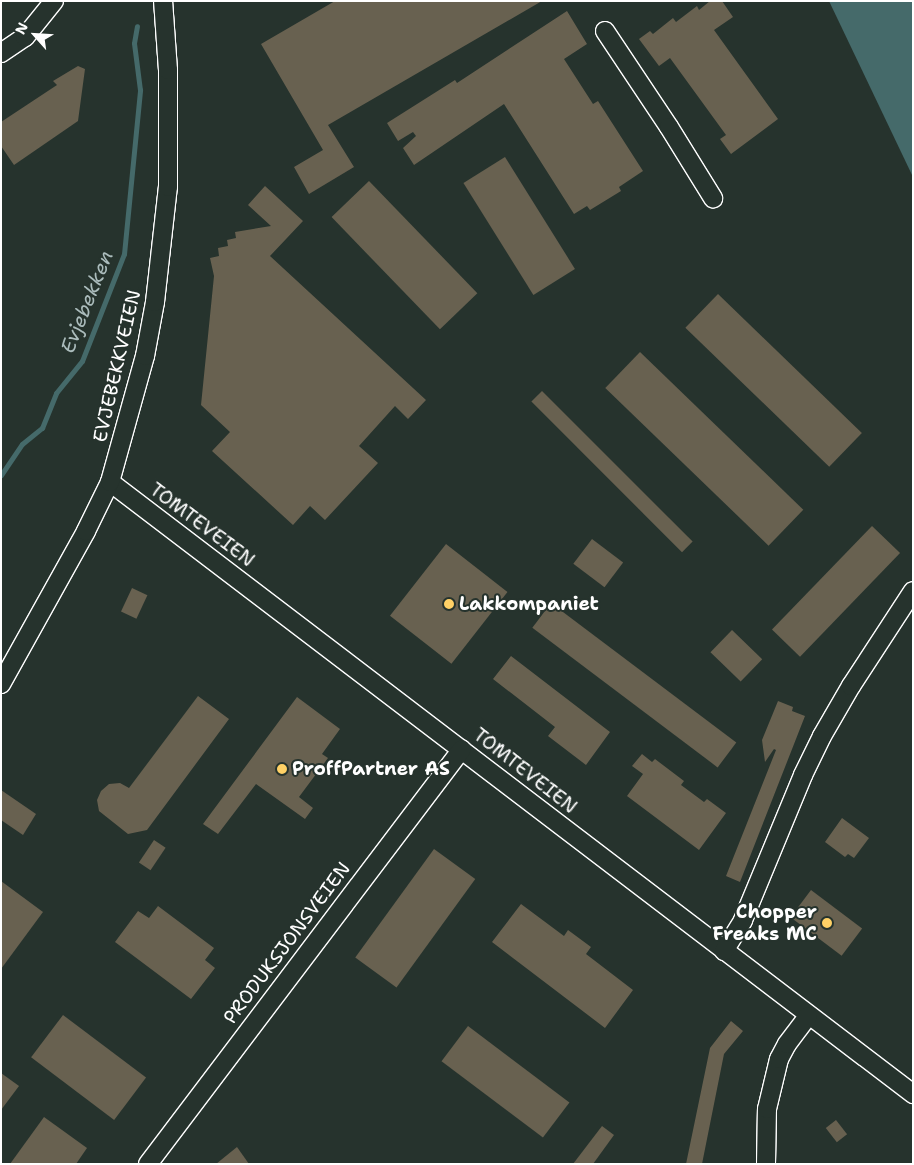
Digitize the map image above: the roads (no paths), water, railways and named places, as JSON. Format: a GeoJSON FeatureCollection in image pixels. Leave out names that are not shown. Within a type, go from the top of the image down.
{"type":"FeatureCollection","features":[{"type":"Feature","properties":{"kind":"street"},"geometry":{"type":"LineString","coordinates":[[1,53],[25,37],[54,1]]}},
{"type":"Feature","properties":{"kind":"street","name":"EVJEBEKKVEIEN"},"geometry":{"type":"LineString","coordinates":[[1,684],[86,531],[110,482],[145,356],[155,302],[162,244],[170,132],[163,1]]}},
{"type":"Feature","properties":{"kind":"street"},"geometry":{"type":"LineString","coordinates":[[606,31],[670,127],[713,198]]}},
{"type":"Feature","properties":{"kind":"street","name":"TOMTEVEIEN"},"geometry":{"type":"LineString","coordinates":[[110,482],[462,749],[808,1016],[913,1094]]}},
{"type":"Feature","properties":{"kind":"street"},"geometry":{"type":"LineString","coordinates":[[724,951],[743,920],[796,792],[822,736],[851,686],[913,591]]}},
{"type":"Feature","properties":{"kind":"street","name":"PRODUKSJONSVEIEN"},"geometry":{"type":"LineString","coordinates":[[148,1164],[462,749]]}},
{"type":"Feature","properties":{"kind":"street"},"geometry":{"type":"LineString","coordinates":[[766,1164],[767,1109],[779,1059],[787,1044],[808,1016]]}},
{"type":"Feature","properties":{"kind":"water"},"geometry":{"type":"Polygon","coordinates":[[[829,1],[913,1],[913,177],[829,1]]]}},
{"type":"Feature","properties":{"kind":"waterway","name":"Evjebekken"},"geometry":{"type":"LineString","coordinates":[[1,475],[22,444],[42,428],[56,393],[82,361],[124,254],[140,90],[134,43],[137,26]]}},
{"type":"Feature","properties":{"kind":"place","name":"Lakkompaniet"},"geometry":{"type":"Point","coordinates":[449,604]}},
{"type":"Feature","properties":{"kind":"place","name":"ProffPartner AS"},"geometry":{"type":"Point","coordinates":[282,769]}},
{"type":"Feature","properties":{"kind":"place","name":"Chopper Freaks MC"},"geometry":{"type":"Point","coordinates":[827,923]}}]}
